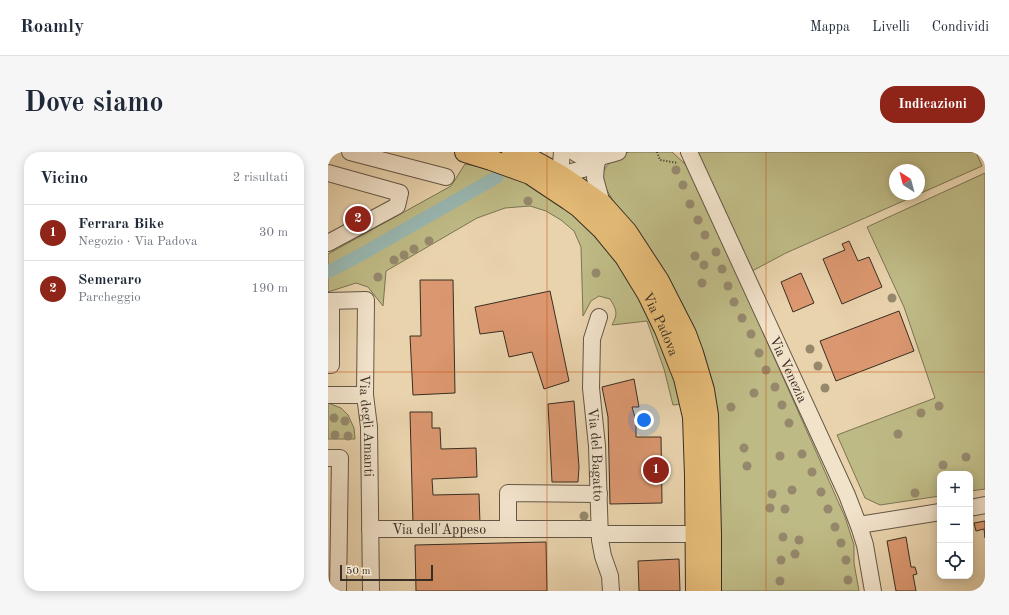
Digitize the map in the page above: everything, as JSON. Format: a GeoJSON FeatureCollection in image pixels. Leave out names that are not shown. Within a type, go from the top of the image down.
{"type":"FeatureCollection","features":[{"type":"Feature","properties":{"kind":"main road","name":"Via Padova"},"geometry":{"type":"LineString","coordinates":[[465,152],[556,182],[602,204],[627,232],[678,316],[693,353],[704,390],[700,416],[695,476],[711,591]]}},
{"type":"Feature","properties":{"kind":"main road","name":"Via Padova"},"geometry":{"type":"LineString","coordinates":[[527,153],[556,182],[569,200],[579,207],[602,229],[625,257],[647,293],[665,330],[700,416]]}},
{"type":"Feature","properties":{"kind":"main road","name":"Via Padova"},"geometry":{"type":"LineString","coordinates":[[696,591],[703,534]]}},
{"type":"Feature","properties":{"kind":"street"},"geometry":{"type":"LineString","coordinates":[[350,152],[446,177]]}},
{"type":"Feature","properties":{"kind":"street"},"geometry":{"type":"LineString","coordinates":[[556,182],[562,152]]}},
{"type":"Feature","properties":{"kind":"street"},"geometry":{"type":"LineString","coordinates":[[574,152],[580,157],[585,158],[618,152]]}},
{"type":"Feature","properties":{"kind":"street"},"geometry":{"type":"LineString","coordinates":[[556,182],[589,166],[596,155]]}},
{"type":"Feature","properties":{"kind":"street"},"geometry":{"type":"LineString","coordinates":[[596,155],[595,178],[602,204]]}},
{"type":"Feature","properties":{"kind":"street","name":"Via Venezia"},"geometry":{"type":"LineString","coordinates":[[683,156],[697,168],[847,495],[859,525],[867,552],[873,591]]}},
{"type":"Feature","properties":{"kind":"street"},"geometry":{"type":"LineString","coordinates":[[328,243],[397,206],[407,167]]}},
{"type":"Feature","properties":{"kind":"street"},"geometry":{"type":"LineString","coordinates":[[328,173],[400,192]]}},
{"type":"Feature","properties":{"kind":"street","name":"Via degli Amanti"},"geometry":{"type":"LineString","coordinates":[[330,301],[366,300],[365,395],[369,427],[371,591]]}},
{"type":"Feature","properties":{"kind":"street"},"geometry":{"type":"LineString","coordinates":[[330,301],[330,365]]}},
{"type":"Feature","properties":{"kind":"street","name":"Via del Bagatto"},"geometry":{"type":"LineString","coordinates":[[599,317],[592,339],[591,388],[597,446],[601,550],[610,576],[611,591]]}},
{"type":"Feature","properties":{"kind":"street"},"geometry":{"type":"LineString","coordinates":[[328,395],[365,395]]}},
{"type":"Feature","properties":{"kind":"street"},"geometry":{"type":"LineString","coordinates":[[328,458],[340,458],[338,591]]}},
{"type":"Feature","properties":{"kind":"street"},"geometry":{"type":"LineString","coordinates":[[508,529],[508,493],[598,494]]}},
{"type":"Feature","properties":{"kind":"street"},"geometry":{"type":"LineString","coordinates":[[973,508],[985,506]]}},
{"type":"Feature","properties":{"kind":"street"},"geometry":{"type":"LineString","coordinates":[[859,525],[937,512]]}},
{"type":"Feature","properties":{"kind":"street","name":"Via dell'Appeso"},"geometry":{"type":"LineString","coordinates":[[370,529],[508,529],[703,534]]}},
{"type":"Feature","properties":{"kind":"path"},"geometry":{"type":"LineString","coordinates":[[657,152],[660,160],[683,156]]}},
{"type":"Feature","properties":{"kind":"shaded area"},"geometry":{"type":"Polygon","coordinates":[[[629,152],[672,152],[692,173],[692,152],[976,152],[982,166],[925,191],[925,164],[889,164],[889,200],[905,200],[786,253],[739,278],[845,517],[854,545],[854,563],[859,591],[717,591],[716,417],[618,209],[608,193],[604,183],[603,177],[606,167],[619,156],[629,152]]]}},
{"type":"Feature","properties":{"kind":"shaded area"},"geometry":{"type":"Polygon","coordinates":[[[465,164],[492,169],[542,190],[602,236],[649,307],[684,404],[673,405],[664,369],[647,321],[612,325],[616,315],[614,306],[610,299],[599,296],[591,301],[583,316],[581,247],[574,231],[561,220],[546,211],[530,206],[505,208],[477,218],[386,271],[383,306],[368,287],[356,283],[328,292],[328,254],[451,186],[465,164]]]}},
{"type":"Feature","properties":{"kind":"shaded area"},"geometry":{"type":"Polygon","coordinates":[[[985,173],[985,489],[973,491],[973,471],[937,471],[937,496],[880,505],[865,498],[837,435],[935,398],[904,307],[867,227],[985,173]]]}},
{"type":"Feature","properties":{"kind":"shaded area"},"geometry":{"type":"Polygon","coordinates":[[[328,403],[341,408],[348,415],[354,428],[355,439],[328,439],[328,403]]]}},
{"type":"Feature","properties":{"kind":"building"},"geometry":{"type":"Polygon","coordinates":[[[849,241],[858,261],[869,257],[882,287],[842,304],[823,259],[845,250],[842,244],[849,241]]]}},
{"type":"Feature","properties":{"kind":"building"},"geometry":{"type":"Polygon","coordinates":[[[801,273],[814,303],[793,312],[781,282],[801,273]]]}},
{"type":"Feature","properties":{"kind":"building"},"geometry":{"type":"Polygon","coordinates":[[[420,280],[453,280],[455,393],[413,395],[410,336],[421,336],[420,280]]]}},
{"type":"Feature","properties":{"kind":"building"},"geometry":{"type":"Polygon","coordinates":[[[550,291],[569,381],[544,389],[532,352],[509,357],[503,331],[480,334],[475,307],[550,291]]]}},
{"type":"Feature","properties":{"kind":"building"},"geometry":{"type":"Polygon","coordinates":[[[899,311],[914,351],[836,381],[820,341],[899,311]]]}},
{"type":"Feature","properties":{"kind":"building"},"geometry":{"type":"Polygon","coordinates":[[[634,379],[639,407],[632,407],[636,421],[636,437],[661,437],[662,503],[610,504],[608,417],[602,387],[634,379]]]}},
{"type":"Feature","properties":{"kind":"building"},"geometry":{"type":"Polygon","coordinates":[[[574,401],[579,467],[578,482],[552,482],[548,404],[574,401]]]}},
{"type":"Feature","properties":{"kind":"building"},"geometry":{"type":"Polygon","coordinates":[[[410,412],[432,412],[432,428],[440,428],[441,449],[476,448],[477,477],[432,479],[433,495],[479,494],[480,524],[413,525],[410,412]]]}},
{"type":"Feature","properties":{"kind":"building"},"geometry":{"type":"Polygon","coordinates":[[[985,521],[985,538],[984,529],[976,531],[974,523],[985,521]]]}},
{"type":"Feature","properties":{"kind":"building"},"geometry":{"type":"Polygon","coordinates":[[[906,537],[911,567],[915,567],[917,574],[913,575],[916,591],[896,591],[887,541],[906,537]]]}},
{"type":"Feature","properties":{"kind":"building"},"geometry":{"type":"Polygon","coordinates":[[[546,542],[547,591],[416,591],[415,545],[546,542]]]}},
{"type":"Feature","properties":{"kind":"building"},"geometry":{"type":"Polygon","coordinates":[[[679,559],[680,591],[639,591],[638,561],[679,559]]]}},
{"type":"Feature","properties":{"kind":"waterway"},"geometry":{"type":"LineString","coordinates":[[328,272],[497,177]]}},
{"type":"Feature","properties":{"kind":"place","name":"Semeraro"},"geometry":{"type":"Point","coordinates":[358,219]}},
{"type":"Feature","properties":{"kind":"place","name":"Ferrara Bike"},"geometry":{"type":"Point","coordinates":[656,470]}}]}
